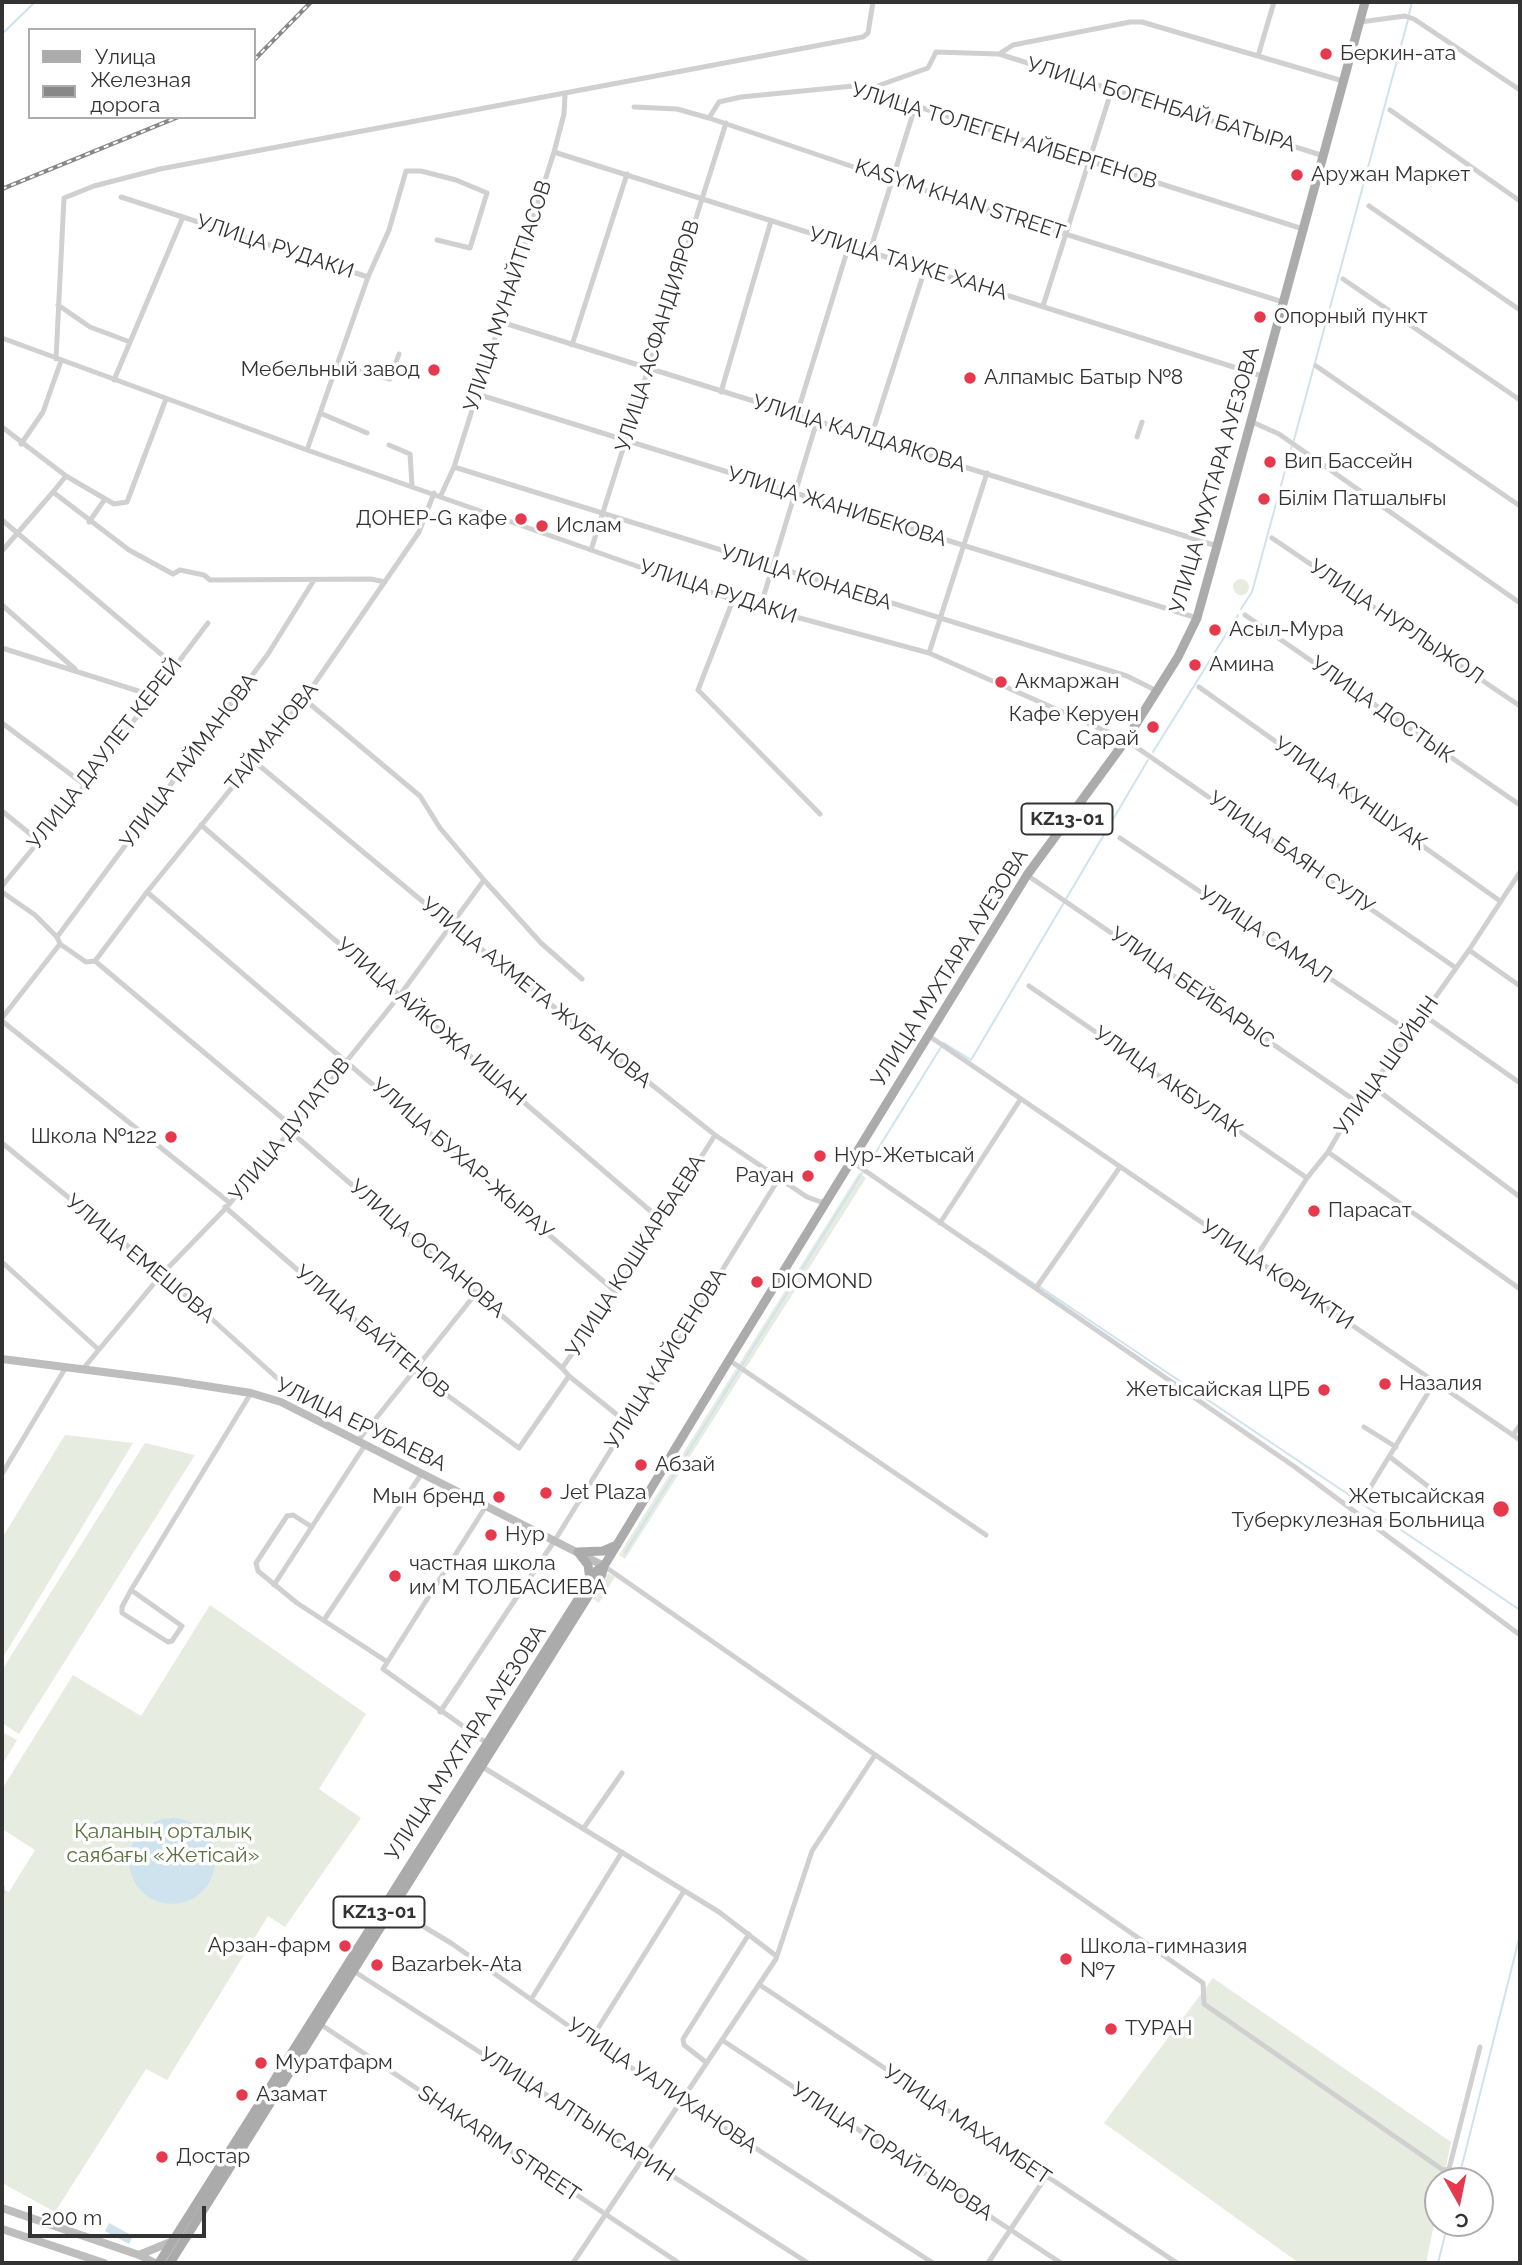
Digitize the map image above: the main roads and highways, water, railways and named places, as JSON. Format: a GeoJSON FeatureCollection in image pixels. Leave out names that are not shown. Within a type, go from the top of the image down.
{"type":"FeatureCollection","features":[{"type":"Feature","properties":{"kind":"main road","name":"УЛИЦА МУХТАРА АУЕЗОВА"},"geometry":{"type":"LineString","coordinates":[[157,2263],[479,1765],[590,1580],[604,1566],[618,1544],[1027,875],[1126,740],[1178,657],[1196,618],[1217,546],[1365,2]]}},
{"type":"Feature","properties":{"kind":"main road"},"geometry":{"type":"LineString","coordinates":[[590,1580],[588,1565],[578,1552],[603,1551],[618,1544]]}},
{"type":"Feature","properties":{"kind":"main road","name":"УЛИЦА МУХТАРА АУЕЗОВА"},"geometry":{"type":"LineString","coordinates":[[490,1745],[602,1574],[604,1566]]}},
{"type":"Feature","properties":{"kind":"main road","name":"УЛИЦА МУХТАРА АУЕЗОВА"},"geometry":{"type":"LineString","coordinates":[[170,2263],[320,2024],[349,1969]]}},
{"type":"Feature","properties":{"kind":"water"},"geometry":{"type":"Polygon","coordinates":[[[172,1818],[196,1825],[208,1837],[215,1861],[208,1885],[196,1897],[172,1904],[148,1897],[136,1885],[129,1861],[136,1837],[148,1825],[172,1818]]]}},
{"type":"Feature","properties":{"kind":"water"},"geometry":{"type":"Polygon","coordinates":[[[109,2223],[133,2236],[129,2244],[105,2231],[109,2223]]]}},
{"type":"Feature","properties":{"kind":"waterway"},"geometry":{"type":"LineString","coordinates":[[2,34],[35,2]]}},
{"type":"Feature","properties":{"kind":"waterway"},"geometry":{"type":"LineString","coordinates":[[1409,14],[1412,2]]}},
{"type":"Feature","properties":{"kind":"waterway"},"geometry":{"type":"LineString","coordinates":[[1294,440],[1408,20]]}},
{"type":"Feature","properties":{"kind":"waterway"},"geometry":{"type":"LineString","coordinates":[[1241,609],[1252,592],[1292,445]]}},
{"type":"Feature","properties":{"kind":"waterway"},"geometry":{"type":"LineString","coordinates":[[1153,752],[1238,615]]}},
{"type":"Feature","properties":{"kind":"waterway"},"geometry":{"type":"LineString","coordinates":[[944,1043],[971,1060],[1148,760]]}},
{"type":"Feature","properties":{"kind":"waterway"},"geometry":{"type":"LineString","coordinates":[[865,1170],[941,1047]]}},
{"type":"Feature","properties":{"kind":"waterway"},"geometry":{"type":"LineString","coordinates":[[625,1553],[862,1173]]}},
{"type":"Feature","properties":{"kind":"waterway"},"geometry":{"type":"LineString","coordinates":[[977,1245],[1036,1285]]}},
{"type":"Feature","properties":{"kind":"waterway"},"geometry":{"type":"LineString","coordinates":[[1040,1287],[1520,1610]]}},
{"type":"Feature","properties":{"kind":"waterway"},"geometry":{"type":"LineString","coordinates":[[1462,2167],[1520,1935]]}},
{"type":"Feature","properties":{"kind":"waterway"},"geometry":{"type":"LineString","coordinates":[[1438,2263],[1444,2237]]}},
{"type":"Feature","properties":{"kind":"railway"},"geometry":{"type":"LineString","coordinates":[[256,58],[311,2]]}},
{"type":"Feature","properties":{"kind":"railway"},"geometry":{"type":"LineString","coordinates":[[2,189],[173,119]]}},
{"type":"Feature","properties":{"kind":"place","name":"Беркин-ата"},"geometry":{"type":"Point","coordinates":[1326,54]}},
{"type":"Feature","properties":{"kind":"place","name":"Аружан Маркет"},"geometry":{"type":"Point","coordinates":[1297,175]}},
{"type":"Feature","properties":{"kind":"place","name":"Опорный пункт"},"geometry":{"type":"Point","coordinates":[1260,317]}},
{"type":"Feature","properties":{"kind":"place","name":"Мебельный завод"},"geometry":{"type":"Point","coordinates":[434,370]}},
{"type":"Feature","properties":{"kind":"place","name":"Алпамыс Батыр №8"},"geometry":{"type":"Point","coordinates":[970,378]}},
{"type":"Feature","properties":{"kind":"place","name":"Вип Бассейн"},"geometry":{"type":"Point","coordinates":[1270,462]}},
{"type":"Feature","properties":{"kind":"place","name":"Білім Патшалығы"},"geometry":{"type":"Point","coordinates":[1264,499]}},
{"type":"Feature","properties":{"kind":"place","name":"ДОНЕР-G кафе"},"geometry":{"type":"Point","coordinates":[521,519]}},
{"type":"Feature","properties":{"kind":"place","name":"Ислам"},"geometry":{"type":"Point","coordinates":[542,526]}},
{"type":"Feature","properties":{"kind":"place","name":"Асыл-Мура"},"geometry":{"type":"Point","coordinates":[1215,630]}},
{"type":"Feature","properties":{"kind":"place","name":"Амина"},"geometry":{"type":"Point","coordinates":[1195,665]}},
{"type":"Feature","properties":{"kind":"place","name":"Акмаржан"},"geometry":{"type":"Point","coordinates":[1001,682]}},
{"type":"Feature","properties":{"kind":"place","name":"Кафе Керуен Сарай"},"geometry":{"type":"Point","coordinates":[1153,727]}},
{"type":"Feature","properties":{"kind":"place","name":"Школа №122"},"geometry":{"type":"Point","coordinates":[171,1137]}},
{"type":"Feature","properties":{"kind":"place","name":"Нур-Жетысай"},"geometry":{"type":"Point","coordinates":[820,1156]}},
{"type":"Feature","properties":{"kind":"place","name":"Рауан"},"geometry":{"type":"Point","coordinates":[808,1176]}},
{"type":"Feature","properties":{"kind":"place","name":"Парасат"},"geometry":{"type":"Point","coordinates":[1314,1211]}},
{"type":"Feature","properties":{"kind":"place","name":"DIOMOND"},"geometry":{"type":"Point","coordinates":[757,1282]}},
{"type":"Feature","properties":{"kind":"place","name":"Назалия"},"geometry":{"type":"Point","coordinates":[1385,1384]}},
{"type":"Feature","properties":{"kind":"place","name":"Жетысайская ЦРБ"},"geometry":{"type":"Point","coordinates":[1324,1390]}},
{"type":"Feature","properties":{"kind":"place","name":"Абзай"},"geometry":{"type":"Point","coordinates":[641,1465]}},
{"type":"Feature","properties":{"kind":"place","name":"Jet Plaza"},"geometry":{"type":"Point","coordinates":[546,1493]}},
{"type":"Feature","properties":{"kind":"place","name":"Мын бренд"},"geometry":{"type":"Point","coordinates":[499,1497]}},
{"type":"Feature","properties":{"kind":"place","name":"Жетысайская Туберкулезная Больница"},"geometry":{"type":"Point","coordinates":[1501,1509]}},
{"type":"Feature","properties":{"kind":"place","name":"Нур"},"geometry":{"type":"Point","coordinates":[491,1535]}},
{"type":"Feature","properties":{"kind":"place","name":"частная школа им М ТОЛБАСИЕВА"},"geometry":{"type":"Point","coordinates":[395,1576]}},
{"type":"Feature","properties":{"kind":"place","name":"Арзан-фарм"},"geometry":{"type":"Point","coordinates":[345,1946]}},
{"type":"Feature","properties":{"kind":"place","name":"Школа-гимназия №7"},"geometry":{"type":"Point","coordinates":[1066,1959]}},
{"type":"Feature","properties":{"kind":"place","name":"Bazarbek-Ata"},"geometry":{"type":"Point","coordinates":[377,1965]}},
{"type":"Feature","properties":{"kind":"place","name":"ТУРАН"},"geometry":{"type":"Point","coordinates":[1111,2029]}},
{"type":"Feature","properties":{"kind":"place","name":"Муратфарм"},"geometry":{"type":"Point","coordinates":[261,2063]}},
{"type":"Feature","properties":{"kind":"place","name":"Азамат"},"geometry":{"type":"Point","coordinates":[242,2095]}},
{"type":"Feature","properties":{"kind":"place","name":"Достар"},"geometry":{"type":"Point","coordinates":[162,2157]}},
{"type":"Feature","properties":{"kind":"park label","name":"Қаланың орталық саябағы «Жетісай»"},"geometry":{"type":"Point","coordinates":[163,1844]}}]}
